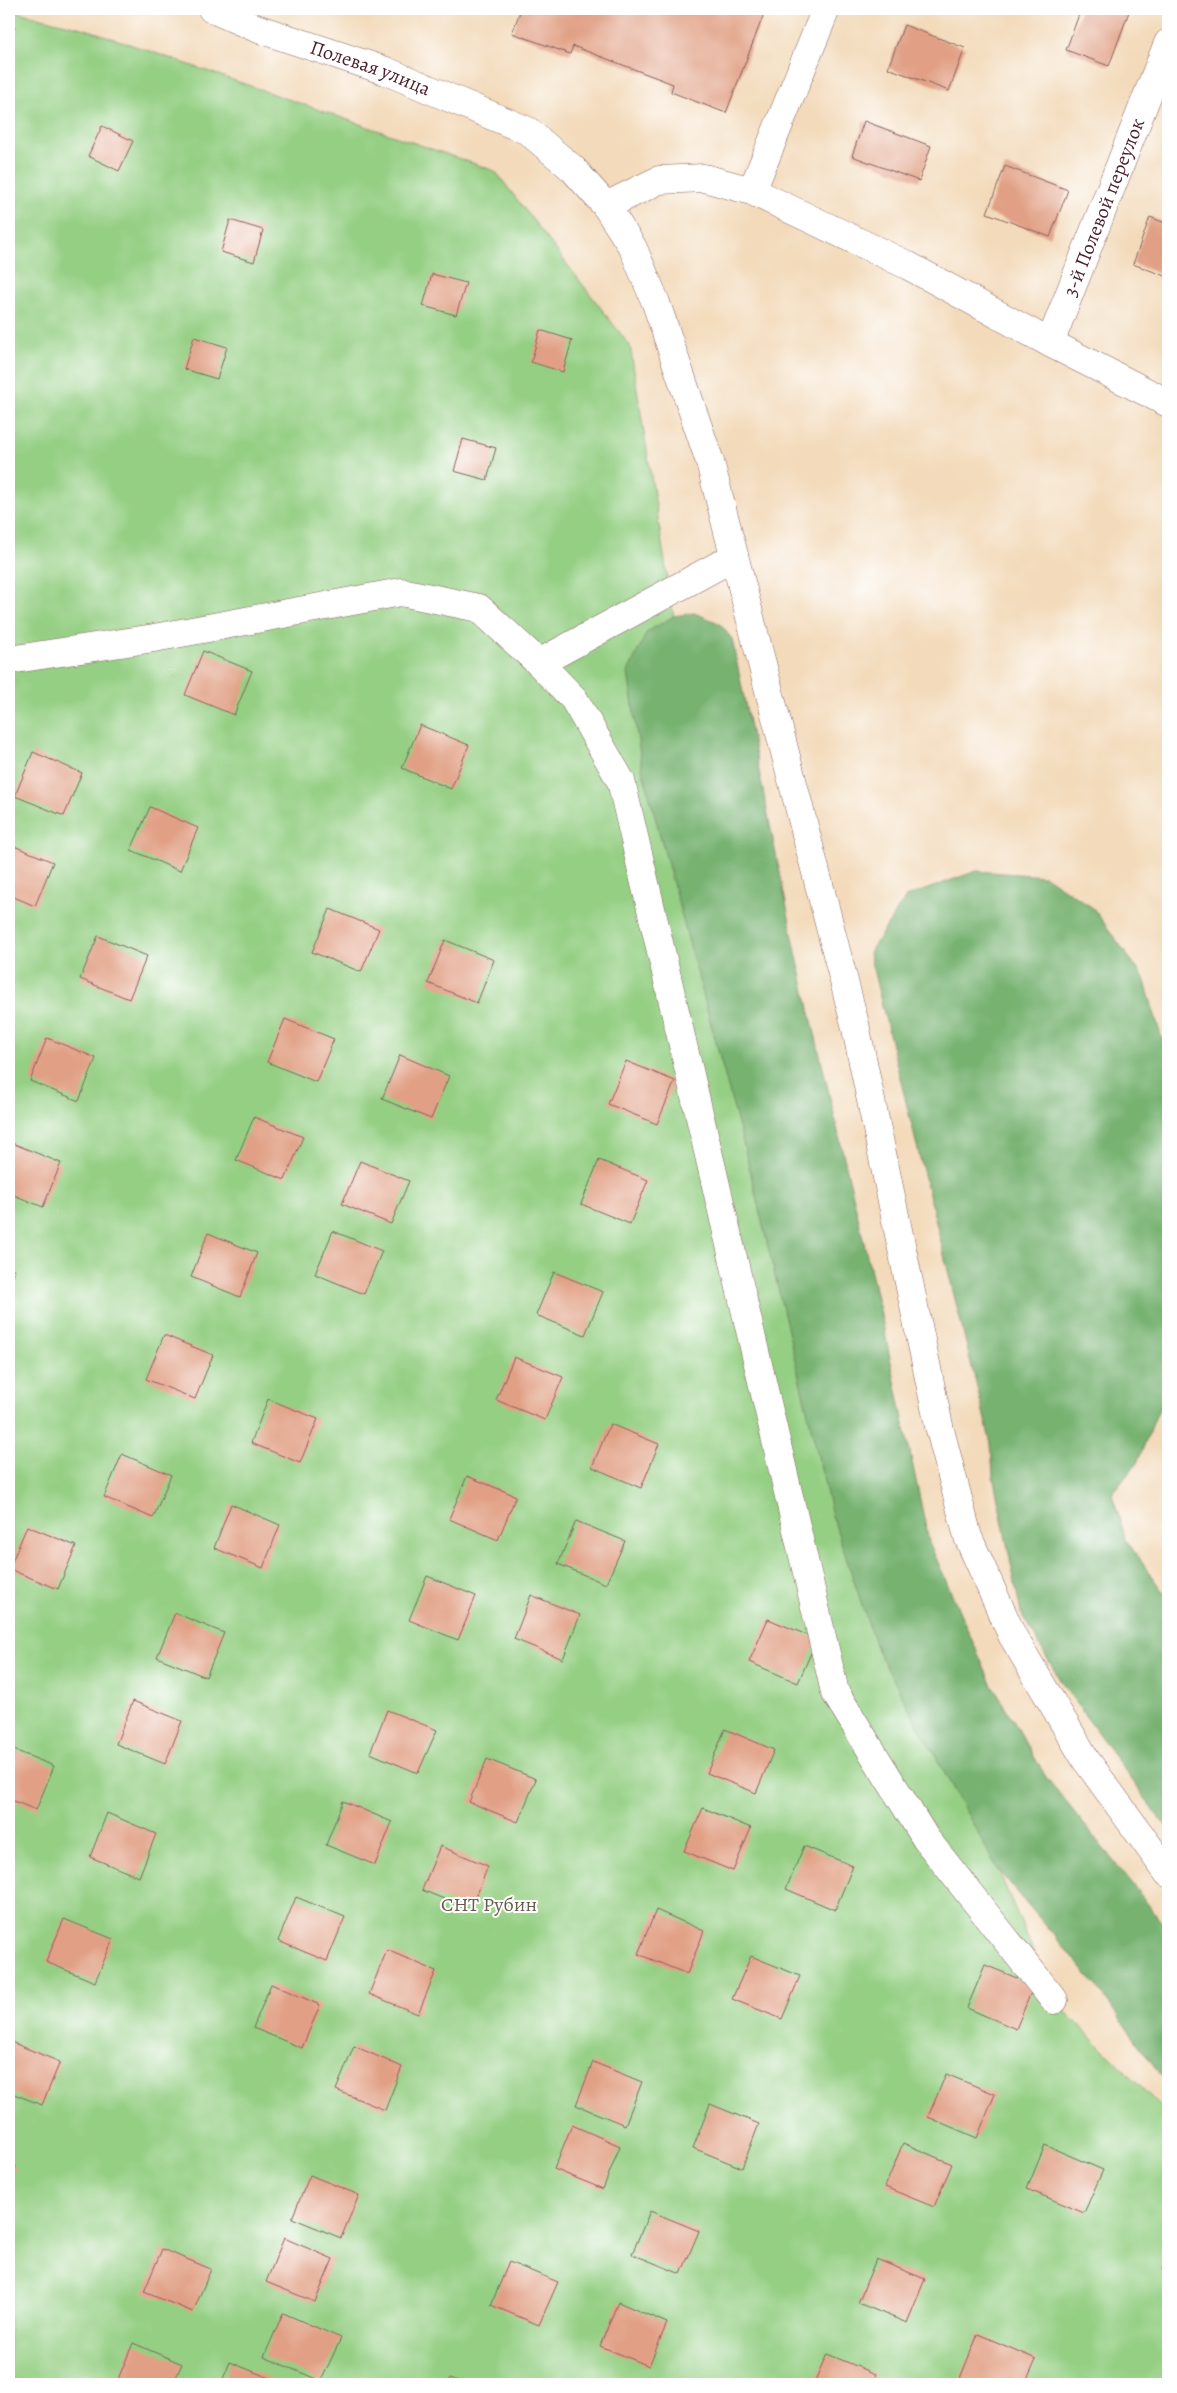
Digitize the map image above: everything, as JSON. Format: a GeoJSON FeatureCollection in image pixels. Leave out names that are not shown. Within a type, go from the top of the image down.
{"type":"FeatureCollection","features":[{"type":"Feature","properties":{"kind":"street","name":"Полевая улица"},"geometry":{"type":"LineString","coordinates":[[212,9],[256,28],[386,71],[528,131],[573,170],[606,206],[633,248],[656,303],[710,462],[855,1024],[939,1426],[968,1537],[1012,1635],[1086,1760],[1168,1874]]}},
{"type":"Feature","properties":{"kind":"street"},"geometry":{"type":"LineString","coordinates":[[752,191],[826,9]]}},
{"type":"Feature","properties":{"kind":"street","name":"3-й Полевой переулок"},"geometry":{"type":"LineString","coordinates":[[1050,343],[1168,43]]}},
{"type":"Feature","properties":{"kind":"street"},"geometry":{"type":"LineString","coordinates":[[606,206],[659,180],[704,178],[752,191],[907,264],[1050,343],[1168,403]]}},
{"type":"Feature","properties":{"kind":"street"},"geometry":{"type":"LineString","coordinates":[[539,663],[734,557]]}},
{"type":"Feature","properties":{"kind":"street"},"geometry":{"type":"LineString","coordinates":[[9,660],[154,638],[401,592],[479,608],[539,663],[574,699],[621,781],[835,1692],[926,1839],[1054,2000]]}},
{"type":"Feature","properties":{"kind":"green space","name":"СНТ Рубин"},"geometry":{"type":"Polygon","coordinates":[[[9,10],[86,29],[495,171],[630,346],[684,680],[866,1562],[1054,2000],[1168,2114],[1168,2384],[9,2384],[9,10]]]}},
{"type":"Feature","properties":{"kind":"green space"},"geometry":{"type":"Polygon","coordinates":[[[694,613],[719,623],[732,639],[797,957],[881,1315],[929,1542],[990,1681],[1046,1777],[1168,1929],[1168,2085],[1094,1983],[997,1868],[877,1650],[832,1515],[746,1154],[642,768],[628,672],[647,632],[674,616],[694,613]]]}},
{"type":"Feature","properties":{"kind":"green space"},"geometry":{"type":"Polygon","coordinates":[[[976,871],[1045,876],[1093,908],[1144,978],[1168,1060],[1168,1397],[1160,1406],[1137,1463],[1112,1494],[1126,1540],[1168,1599],[1168,1830],[1061,1682],[1021,1613],[993,1475],[991,1444],[869,953],[906,897],[976,871]]]}},
{"type":"Feature","properties":{"kind":"building"},"geometry":{"type":"Polygon","coordinates":[[[521,9],[711,9],[723,13],[725,9],[759,9],[765,11],[726,113],[671,92],[673,84],[573,46],[570,54],[512,33],[521,9]]]}},
{"type":"Feature","properties":{"kind":"building"},"geometry":{"type":"Polygon","coordinates":[[[1081,9],[1130,9],[1109,66],[1066,50],[1081,9]]]}},
{"type":"Feature","properties":{"kind":"building"},"geometry":{"type":"Polygon","coordinates":[[[9,22],[15,28],[9,34],[9,22]]]}},
{"type":"Feature","properties":{"kind":"building"},"geometry":{"type":"Polygon","coordinates":[[[904,25],[965,48],[949,91],[888,68],[904,25]]]}},
{"type":"Feature","properties":{"kind":"building"},"geometry":{"type":"Polygon","coordinates":[[[864,121],[931,146],[919,181],[852,156],[864,121]]]}},
{"type":"Feature","properties":{"kind":"building"},"geometry":{"type":"Polygon","coordinates":[[[102,126],[133,141],[119,171],[88,156],[102,126]]]}},
{"type":"Feature","properties":{"kind":"building"},"geometry":{"type":"Polygon","coordinates":[[[1005,166],[1068,190],[1050,237],[987,213],[1005,166]]]}},
{"type":"Feature","properties":{"kind":"building"},"geometry":{"type":"Polygon","coordinates":[[[1150,217],[1168,224],[1168,277],[1133,264],[1150,217]]]}},
{"type":"Feature","properties":{"kind":"building"},"geometry":{"type":"Polygon","coordinates":[[[230,220],[263,230],[254,262],[221,252],[230,220]]]}},
{"type":"Feature","properties":{"kind":"building"},"geometry":{"type":"Polygon","coordinates":[[[432,274],[466,283],[456,315],[423,306],[432,274]]]}},
{"type":"Feature","properties":{"kind":"building"},"geometry":{"type":"Polygon","coordinates":[[[540,330],[572,340],[563,372],[531,362],[540,330]]]}},
{"type":"Feature","properties":{"kind":"building"},"geometry":{"type":"Polygon","coordinates":[[[194,337],[227,347],[217,379],[184,369],[194,337]]]}},
{"type":"Feature","properties":{"kind":"building"},"geometry":{"type":"Polygon","coordinates":[[[463,439],[496,448],[487,480],[454,471],[463,439]]]}},
{"type":"Feature","properties":{"kind":"building"},"geometry":{"type":"Polygon","coordinates":[[[203,651],[252,671],[234,715],[185,695],[203,651]]]}},
{"type":"Feature","properties":{"kind":"building"},"geometry":{"type":"Polygon","coordinates":[[[420,725],[469,745],[451,789],[402,768],[420,725]]]}},
{"type":"Feature","properties":{"kind":"building"},"geometry":{"type":"Polygon","coordinates":[[[33,752],[82,773],[64,816],[15,796],[33,752]]]}},
{"type":"Feature","properties":{"kind":"building"},"geometry":{"type":"Polygon","coordinates":[[[150,807],[198,828],[180,871],[131,850],[150,807]]]}},
{"type":"Feature","properties":{"kind":"building"},"geometry":{"type":"Polygon","coordinates":[[[9,844],[53,862],[35,906],[9,895],[9,844]]]}},
{"type":"Feature","properties":{"kind":"building"},"geometry":{"type":"Polygon","coordinates":[[[330,909],[379,929],[361,972],[312,952],[330,909]]]}},
{"type":"Feature","properties":{"kind":"building"},"geometry":{"type":"Polygon","coordinates":[[[98,936],[147,956],[129,999],[80,979],[98,936]]]}},
{"type":"Feature","properties":{"kind":"building"},"geometry":{"type":"Polygon","coordinates":[[[445,940],[494,960],[477,1003],[428,983],[445,940]]]}},
{"type":"Feature","properties":{"kind":"building"},"geometry":{"type":"Polygon","coordinates":[[[285,1019],[334,1039],[316,1082],[267,1062],[285,1019]]]}},
{"type":"Feature","properties":{"kind":"building"},"geometry":{"type":"Polygon","coordinates":[[[47,1038],[96,1058],[79,1101],[30,1081],[47,1038]]]}},
{"type":"Feature","properties":{"kind":"building"},"geometry":{"type":"Polygon","coordinates":[[[400,1055],[449,1076],[431,1119],[382,1099],[400,1055]]]}},
{"type":"Feature","properties":{"kind":"building"},"geometry":{"type":"Polygon","coordinates":[[[626,1061],[675,1081],[657,1124],[608,1104],[626,1061]]]}},
{"type":"Feature","properties":{"kind":"building"},"geometry":{"type":"Polygon","coordinates":[[[254,1117],[303,1137],[285,1180],[236,1160],[254,1117]]]}},
{"type":"Feature","properties":{"kind":"building"},"geometry":{"type":"Polygon","coordinates":[[[12,1143],[61,1163],[43,1207],[9,1193],[9,1150],[12,1143]]]}},
{"type":"Feature","properties":{"kind":"building"},"geometry":{"type":"Polygon","coordinates":[[[599,1160],[648,1180],[630,1224],[581,1204],[599,1160]]]}},
{"type":"Feature","properties":{"kind":"building"},"geometry":{"type":"Polygon","coordinates":[[[360,1161],[409,1181],[391,1224],[342,1204],[360,1161]]]}},
{"type":"Feature","properties":{"kind":"building"},"geometry":{"type":"Polygon","coordinates":[[[333,1231],[382,1251],[364,1294],[315,1274],[333,1231]]]}},
{"type":"Feature","properties":{"kind":"building"},"geometry":{"type":"Polygon","coordinates":[[[208,1233],[257,1253],[240,1297],[191,1277],[208,1233]]]}},
{"type":"Feature","properties":{"kind":"building"},"geometry":{"type":"Polygon","coordinates":[[[9,1267],[15,1270],[9,1285],[9,1267]]]}},
{"type":"Feature","properties":{"kind":"building"},"geometry":{"type":"Polygon","coordinates":[[[554,1272],[603,1292],[585,1335],[536,1315],[554,1272]]]}},
{"type":"Feature","properties":{"kind":"building"},"geometry":{"type":"Polygon","coordinates":[[[164,1335],[213,1355],[195,1399],[146,1379],[164,1335]]]}},
{"type":"Feature","properties":{"kind":"building"},"geometry":{"type":"Polygon","coordinates":[[[514,1357],[563,1377],[545,1420],[496,1400],[514,1357]]]}},
{"type":"Feature","properties":{"kind":"building"},"geometry":{"type":"Polygon","coordinates":[[[268,1399],[318,1419],[300,1463],[251,1443],[268,1399]]]}},
{"type":"Feature","properties":{"kind":"building"},"geometry":{"type":"Polygon","coordinates":[[[610,1424],[659,1444],[641,1488],[592,1467],[610,1424]]]}},
{"type":"Feature","properties":{"kind":"building"},"geometry":{"type":"Polygon","coordinates":[[[122,1454],[171,1475],[153,1518],[104,1497],[122,1454]]]}},
{"type":"Feature","properties":{"kind":"building"},"geometry":{"type":"Polygon","coordinates":[[[467,1476],[516,1496],[498,1540],[449,1519],[467,1476]]]}},
{"type":"Feature","properties":{"kind":"building"},"geometry":{"type":"Polygon","coordinates":[[[231,1504],[280,1525],[263,1568],[214,1548],[231,1504]]]}},
{"type":"Feature","properties":{"kind":"building"},"geometry":{"type":"Polygon","coordinates":[[[576,1521],[625,1541],[606,1584],[558,1564],[576,1521]]]}},
{"type":"Feature","properties":{"kind":"building"},"geometry":{"type":"Polygon","coordinates":[[[27,1526],[76,1546],[58,1589],[9,1569],[27,1526]]]}},
{"type":"Feature","properties":{"kind":"building"},"geometry":{"type":"Polygon","coordinates":[[[427,1576],[476,1596],[458,1640],[409,1620],[427,1576]]]}},
{"type":"Feature","properties":{"kind":"building"},"geometry":{"type":"Polygon","coordinates":[[[531,1595],[580,1615],[563,1659],[514,1639],[531,1595]]]}},
{"type":"Feature","properties":{"kind":"building"},"geometry":{"type":"Polygon","coordinates":[[[175,1613],[224,1633],[206,1677],[157,1657],[175,1613]]]}},
{"type":"Feature","properties":{"kind":"building"},"geometry":{"type":"Polygon","coordinates":[[[768,1619],[817,1639],[798,1683],[749,1662],[768,1619]]]}},
{"type":"Feature","properties":{"kind":"building"},"geometry":{"type":"Polygon","coordinates":[[[133,1701],[182,1721],[165,1764],[116,1744],[133,1701]]]}},
{"type":"Feature","properties":{"kind":"building"},"geometry":{"type":"Polygon","coordinates":[[[387,1710],[437,1730],[418,1773],[370,1753],[387,1710]]]}},
{"type":"Feature","properties":{"kind":"building"},"geometry":{"type":"Polygon","coordinates":[[[725,1729],[774,1750],[756,1793],[707,1773],[725,1729]]]}},
{"type":"Feature","properties":{"kind":"building"},"geometry":{"type":"Polygon","coordinates":[[[9,1748],[54,1766],[36,1810],[9,1799],[9,1748]]]}},
{"type":"Feature","properties":{"kind":"building"},"geometry":{"type":"Polygon","coordinates":[[[487,1759],[536,1779],[518,1822],[469,1802],[487,1759]]]}},
{"type":"Feature","properties":{"kind":"building"},"geometry":{"type":"Polygon","coordinates":[[[343,1801],[392,1822],[375,1865],[326,1845],[343,1801]]]}},
{"type":"Feature","properties":{"kind":"building"},"geometry":{"type":"Polygon","coordinates":[[[703,1808],[751,1828],[733,1871],[684,1851],[703,1808]]]}},
{"type":"Feature","properties":{"kind":"building"},"geometry":{"type":"Polygon","coordinates":[[[107,1813],[156,1834],[139,1877],[90,1857],[107,1813]]]}},
{"type":"Feature","properties":{"kind":"building"},"geometry":{"type":"Polygon","coordinates":[[[440,1846],[488,1866],[471,1910],[422,1890],[440,1846]]]}},
{"type":"Feature","properties":{"kind":"building"},"geometry":{"type":"Polygon","coordinates":[[[804,1846],[853,1866],[835,1910],[786,1889],[804,1846]]]}},
{"type":"Feature","properties":{"kind":"building"},"geometry":{"type":"Polygon","coordinates":[[[296,1897],[345,1917],[327,1961],[278,1941],[296,1897]]]}},
{"type":"Feature","properties":{"kind":"building"},"geometry":{"type":"Polygon","coordinates":[[[656,1910],[704,1931],[687,1974],[638,1954],[656,1910]]]}},
{"type":"Feature","properties":{"kind":"building"},"geometry":{"type":"Polygon","coordinates":[[[64,1919],[113,1939],[95,1982],[46,1962],[64,1919]]]}},
{"type":"Feature","properties":{"kind":"building"},"geometry":{"type":"Polygon","coordinates":[[[387,1950],[436,1971],[418,2014],[369,1994],[387,1950]]]}},
{"type":"Feature","properties":{"kind":"building"},"geometry":{"type":"Polygon","coordinates":[[[751,1956],[800,1976],[782,2019],[732,1999],[751,1956]]]}},
{"type":"Feature","properties":{"kind":"building"},"geometry":{"type":"Polygon","coordinates":[[[985,1965],[1034,1985],[1016,2029],[967,2008],[985,1965]]]}},
{"type":"Feature","properties":{"kind":"building"},"geometry":{"type":"Polygon","coordinates":[[[271,1984],[320,2005],[302,2048],[253,2028],[271,1984]]]}},
{"type":"Feature","properties":{"kind":"building"},"geometry":{"type":"Polygon","coordinates":[[[11,2042],[60,2062],[42,2105],[9,2092],[9,2048],[11,2042]]]}},
{"type":"Feature","properties":{"kind":"building"},"geometry":{"type":"Polygon","coordinates":[[[354,2046],[402,2067],[385,2110],[336,2090],[354,2046]]]}},
{"type":"Feature","properties":{"kind":"building"},"geometry":{"type":"Polygon","coordinates":[[[593,2062],[642,2082],[625,2125],[576,2105],[593,2062]]]}},
{"type":"Feature","properties":{"kind":"building"},"geometry":{"type":"Polygon","coordinates":[[[946,2074],[995,2094],[977,2138],[928,2117],[946,2074]]]}},
{"type":"Feature","properties":{"kind":"building"},"geometry":{"type":"Polygon","coordinates":[[[710,2104],[759,2124],[742,2168],[693,2148],[710,2104]]]}},
{"type":"Feature","properties":{"kind":"building"},"geometry":{"type":"Polygon","coordinates":[[[572,2125],[620,2146],[603,2189],[554,2169],[572,2125]]]}},
{"type":"Feature","properties":{"kind":"building"},"geometry":{"type":"Polygon","coordinates":[[[903,2143],[952,2164],[934,2207],[885,2187],[903,2143]]]}},
{"type":"Feature","properties":{"kind":"building"},"geometry":{"type":"Polygon","coordinates":[[[1045,2145],[1103,2170],[1084,2213],[1027,2189],[1045,2145]]]}},
{"type":"Feature","properties":{"kind":"building"},"geometry":{"type":"Polygon","coordinates":[[[9,2163],[16,2166],[9,2183],[9,2163]]]}},
{"type":"Feature","properties":{"kind":"building"},"geometry":{"type":"Polygon","coordinates":[[[310,2175],[359,2195],[341,2238],[292,2218],[310,2175]]]}},
{"type":"Feature","properties":{"kind":"building"},"geometry":{"type":"Polygon","coordinates":[[[650,2211],[699,2231],[681,2274],[632,2254],[650,2211]]]}},
{"type":"Feature","properties":{"kind":"building"},"geometry":{"type":"Polygon","coordinates":[[[284,2238],[333,2259],[315,2302],[266,2282],[284,2238]]]}},
{"type":"Feature","properties":{"kind":"building"},"geometry":{"type":"Polygon","coordinates":[[[162,2249],[211,2269],[193,2312],[144,2292],[162,2249]]]}},
{"type":"Feature","properties":{"kind":"building"},"geometry":{"type":"Polygon","coordinates":[[[1168,2255],[1168,2273],[1162,2270],[1168,2255]]]}},
{"type":"Feature","properties":{"kind":"building"},"geometry":{"type":"Polygon","coordinates":[[[876,2259],[925,2279],[907,2323],[858,2303],[876,2259]]]}},
{"type":"Feature","properties":{"kind":"building"},"geometry":{"type":"Polygon","coordinates":[[[509,2262],[558,2282],[539,2325],[491,2305],[509,2262]]]}},
{"type":"Feature","properties":{"kind":"building"},"geometry":{"type":"Polygon","coordinates":[[[618,2302],[667,2323],[649,2366],[600,2346],[618,2302]]]}},
{"type":"Feature","properties":{"kind":"building"},"geometry":{"type":"Polygon","coordinates":[[[283,2313],[341,2338],[321,2381],[264,2357],[283,2313]]]}},
{"type":"Feature","properties":{"kind":"building"},"geometry":{"type":"Polygon","coordinates":[[[978,2334],[1036,2359],[1025,2384],[974,2384],[960,2378],[978,2334]]]}},
{"type":"Feature","properties":{"kind":"building"},"geometry":{"type":"Polygon","coordinates":[[[133,2343],[182,2364],[173,2384],[116,2384],[133,2343]]]}},
{"type":"Feature","properties":{"kind":"building"},"geometry":{"type":"Polygon","coordinates":[[[827,2354],[876,2374],[872,2384],[814,2384],[827,2354]]]}},
{"type":"Feature","properties":{"kind":"building"},"geometry":{"type":"Polygon","coordinates":[[[230,2362],[279,2382],[278,2384],[221,2384],[230,2362]]]}},
{"type":"Feature","properties":{"kind":"building"},"geometry":{"type":"Polygon","coordinates":[[[450,2378],[466,2384],[447,2384],[450,2378]]]}}]}
